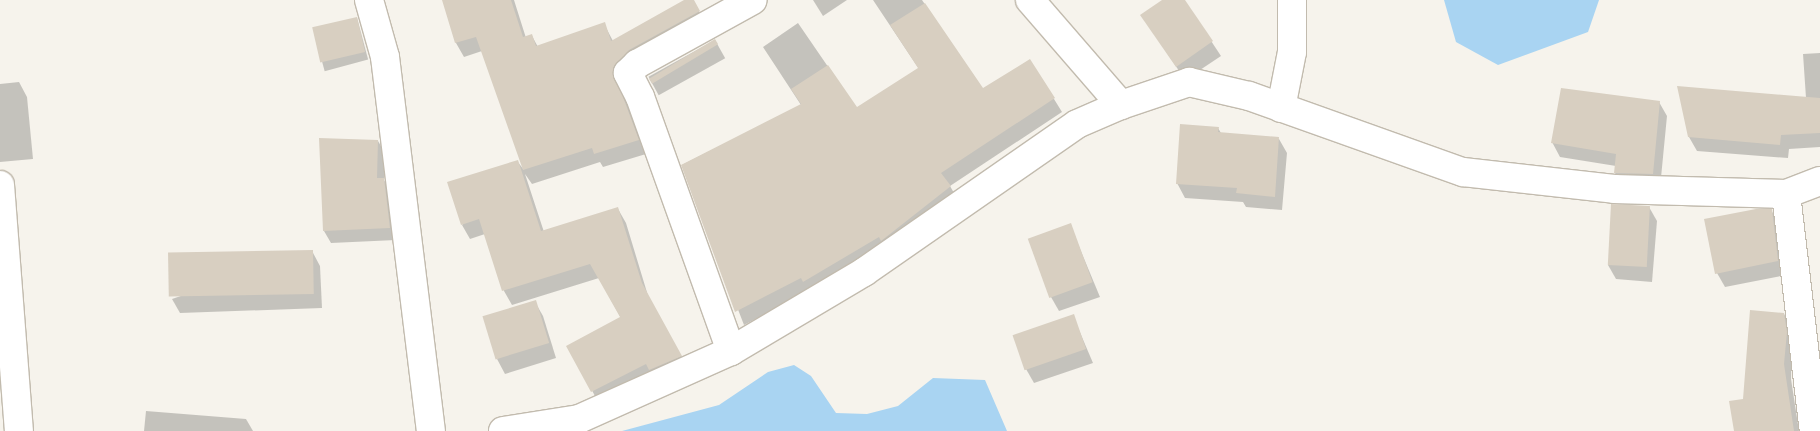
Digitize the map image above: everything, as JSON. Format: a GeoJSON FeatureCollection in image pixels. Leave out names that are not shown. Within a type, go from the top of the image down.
{"type":"FeatureCollection","features":[{"type":"Feature","properties":{"kind":"street"},"geometry":{"type":"LineString","coordinates":[[369,0],[385,57],[431,431]]}},
{"type":"Feature","properties":{"kind":"street"},"geometry":{"type":"LineString","coordinates":[[731,351],[640,97],[628,73],[637,64],[753,0]]}},
{"type":"Feature","properties":{"kind":"street"},"geometry":{"type":"LineString","coordinates":[[1030,0],[1121,104]]}},
{"type":"Feature","properties":{"kind":"street"},"geometry":{"type":"LineString","coordinates":[[1282,108],[1292,52],[1292,0]]}},
{"type":"Feature","properties":{"kind":"street"},"geometry":{"type":"LineString","coordinates":[[503,431],[580,419],[731,351],[864,272],[1077,124],[1121,104],[1190,82],[1249,96],[1463,172],[1614,188],[1786,194],[1820,181]]}},
{"type":"Feature","properties":{"kind":"street"},"geometry":{"type":"LineString","coordinates":[[0,184],[19,431]]}},
{"type":"Feature","properties":{"kind":"street"},"geometry":{"type":"LineString","coordinates":[[1786,194],[1814,431]]}},
{"type":"Feature","properties":{"kind":"water"},"geometry":{"type":"Polygon","coordinates":[[[1444,0],[1599,0],[1588,32],[1498,65],[1456,42],[1444,0]]]}},
{"type":"Feature","properties":{"kind":"water"},"geometry":{"type":"Polygon","coordinates":[[[794,365],[811,376],[836,413],[867,414],[898,406],[933,378],[985,380],[1007,431],[622,431],[719,405],[768,372],[794,365]]]}},
{"type":"Feature","properties":{"kind":"building"},"geometry":{"type":"Polygon","coordinates":[[[442,0],[511,0],[523,37],[532,34],[536,46],[605,22],[611,41],[684,0],[694,0],[700,11],[629,50],[613,70],[639,140],[594,154],[592,148],[523,170],[476,37],[455,43],[442,0]]]}},
{"type":"Feature","properties":{"kind":"building"},"geometry":{"type":"Polygon","coordinates":[[[1162,0],[1185,0],[1213,41],[1176,67],[1140,15],[1162,0]]]}},
{"type":"Feature","properties":{"kind":"building"},"geometry":{"type":"Polygon","coordinates":[[[925,3],[983,88],[1030,59],[1055,98],[941,173],[951,186],[881,241],[879,237],[803,282],[801,278],[735,312],[681,165],[801,104],[791,89],[828,65],[857,107],[918,68],[890,25],[925,3]]]}},
{"type":"Feature","properties":{"kind":"building"},"geometry":{"type":"Polygon","coordinates":[[[357,17],[365,52],[320,62],[312,27],[357,17]]]}},
{"type":"Feature","properties":{"kind":"building"},"geometry":{"type":"Polygon","coordinates":[[[715,39],[718,44],[652,84],[649,79],[715,39]]]}},
{"type":"Feature","properties":{"kind":"building"},"geometry":{"type":"Polygon","coordinates":[[[1677,86],[1820,98],[1820,133],[1781,135],[1780,145],[1688,137],[1677,86]]]}},
{"type":"Feature","properties":{"kind":"building"},"geometry":{"type":"Polygon","coordinates":[[[1561,88],[1660,101],[1653,174],[1614,173],[1616,154],[1551,143],[1561,88]]]}},
{"type":"Feature","properties":{"kind":"building"},"geometry":{"type":"Polygon","coordinates":[[[1180,124],[1219,127],[1218,132],[1279,137],[1275,197],[1236,193],[1237,188],[1176,184],[1180,124]]]}},
{"type":"Feature","properties":{"kind":"building"},"geometry":{"type":"Polygon","coordinates":[[[319,138],[378,140],[377,178],[384,178],[390,228],[323,231],[319,138]]]}},
{"type":"Feature","properties":{"kind":"building"},"geometry":{"type":"Polygon","coordinates":[[[518,160],[541,231],[618,207],[642,283],[682,356],[649,370],[646,364],[591,392],[566,346],[620,317],[590,264],[502,291],[479,219],[461,225],[447,182],[518,160]]]}},
{"type":"Feature","properties":{"kind":"building"},"geometry":{"type":"Polygon","coordinates":[[[1611,204],[1650,206],[1647,267],[1608,265],[1611,204]]]}},
{"type":"Feature","properties":{"kind":"building"},"geometry":{"type":"Polygon","coordinates":[[[1756,209],[1772,209],[1778,261],[1715,274],[1704,219],[1756,209]]]}},
{"type":"Feature","properties":{"kind":"building"},"geometry":{"type":"Polygon","coordinates":[[[1071,223],[1093,282],[1049,298],[1028,239],[1071,223]]]}},
{"type":"Feature","properties":{"kind":"building"},"geometry":{"type":"Polygon","coordinates":[[[313,250],[314,294],[169,297],[168,253],[313,250]]]}},
{"type":"Feature","properties":{"kind":"building"},"geometry":{"type":"Polygon","coordinates":[[[536,300],[549,343],[496,359],[482,316],[536,300]]]}},
{"type":"Feature","properties":{"kind":"building"},"geometry":{"type":"Polygon","coordinates":[[[1750,310],[1784,313],[1787,332],[1784,364],[1794,431],[1734,431],[1729,401],[1743,399],[1750,310]]]}},
{"type":"Feature","properties":{"kind":"building"},"geometry":{"type":"Polygon","coordinates":[[[1074,314],[1086,349],[1025,370],[1013,335],[1074,314]]]}}]}
